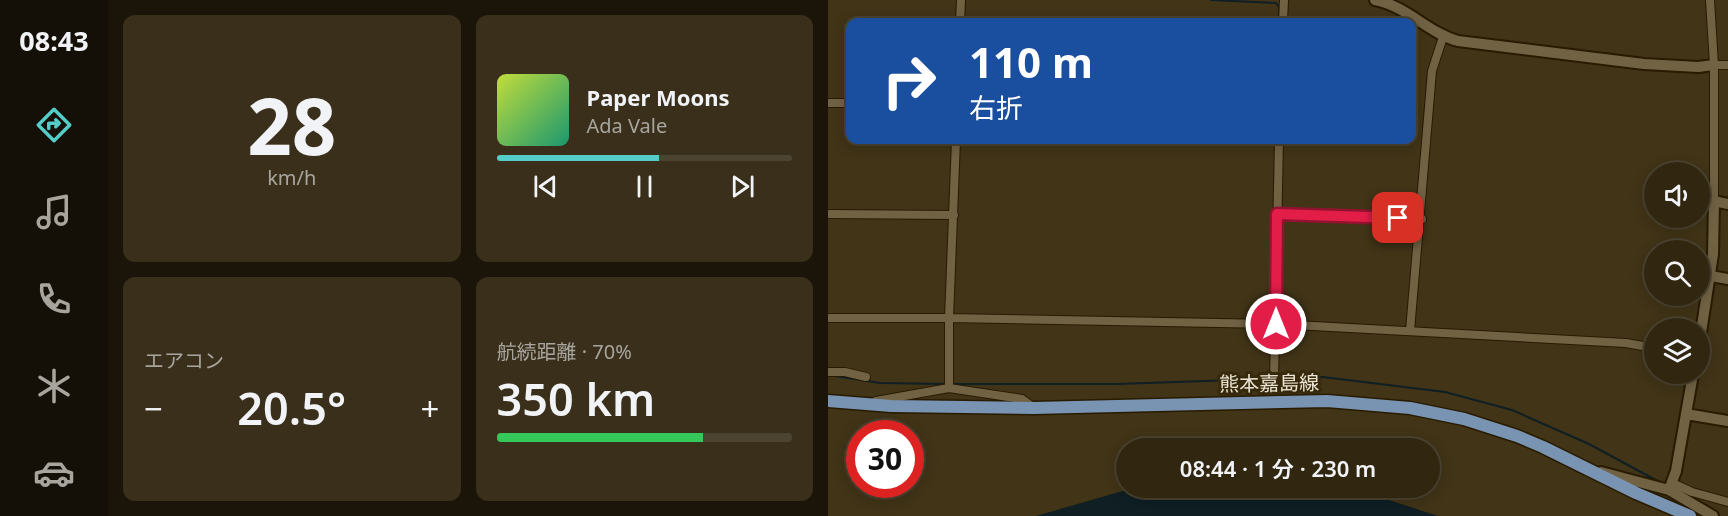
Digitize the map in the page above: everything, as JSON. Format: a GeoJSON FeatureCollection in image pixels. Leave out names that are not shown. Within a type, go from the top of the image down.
{"type":"FeatureCollection","features":[{"type":"Feature","properties":{"kind":"main road","name":"熊本嘉島線"},"geometry":{"type":"LineString","coordinates":[[828,401],[891,406],[1034,408],[1327,401],[1410,408],[1446,415],[1499,430],[1543,447],[1636,493],[1690,516]]}},
{"type":"Feature","properties":{"kind":"street"},"geometry":{"type":"LineString","coordinates":[[960,0],[960,18]]}},
{"type":"Feature","properties":{"kind":"street"},"geometry":{"type":"LineString","coordinates":[[1283,18],[1284,0]]}},
{"type":"Feature","properties":{"kind":"street"},"geometry":{"type":"LineString","coordinates":[[1375,0],[1388,2],[1413,18]]}},
{"type":"Feature","properties":{"kind":"street"},"geometry":{"type":"LineString","coordinates":[[1704,318],[1711,276],[1713,201],[1713,65],[1710,0]]}},
{"type":"Feature","properties":{"kind":"street"},"geometry":{"type":"LineString","coordinates":[[1416,20],[1443,37],[1458,41],[1644,64],[1698,67],[1728,65]]}},
{"type":"Feature","properties":{"kind":"street"},"geometry":{"type":"LineString","coordinates":[[1419,219],[1432,71],[1443,37]]}},
{"type":"Feature","properties":{"kind":"street"},"geometry":{"type":"LineString","coordinates":[[828,103],[846,103]]}},
{"type":"Feature","properties":{"kind":"street"},"geometry":{"type":"LineString","coordinates":[[949,388],[956,144]]}},
{"type":"Feature","properties":{"kind":"street"},"geometry":{"type":"LineString","coordinates":[[1274,380],[1279,144]]}},
{"type":"Feature","properties":{"kind":"street"},"geometry":{"type":"LineString","coordinates":[[1713,201],[1728,204]]}},
{"type":"Feature","properties":{"kind":"street"},"geometry":{"type":"LineString","coordinates":[[828,214],[954,215]]}},
{"type":"Feature","properties":{"kind":"street"},"geometry":{"type":"LineString","coordinates":[[1277,214],[1424,219],[1410,331]]}},
{"type":"Feature","properties":{"kind":"street"},"geometry":{"type":"LineString","coordinates":[[1711,276],[1728,279]]}},
{"type":"Feature","properties":{"kind":"street"},"geometry":{"type":"LineString","coordinates":[[828,318],[1276,324],[1626,343],[1644,346]]}},
{"type":"Feature","properties":{"kind":"street"},"geometry":{"type":"LineString","coordinates":[[828,372],[845,372],[866,377]]}},
{"type":"Feature","properties":{"kind":"street"},"geometry":{"type":"LineString","coordinates":[[1670,487],[1676,471],[1691,384]]}},
{"type":"Feature","properties":{"kind":"street"},"geometry":{"type":"LineString","coordinates":[[866,403],[949,388],[1022,399],[1034,408]]}},
{"type":"Feature","properties":{"kind":"street"},"geometry":{"type":"LineString","coordinates":[[1686,414],[1728,421]]}},
{"type":"Feature","properties":{"kind":"street"},"geometry":{"type":"LineString","coordinates":[[1592,471],[1728,502]]}},
{"type":"Feature","properties":{"kind":"street"},"geometry":{"type":"LineString","coordinates":[[1670,487],[1713,516]]}},
{"type":"Feature","properties":{"kind":"shaded area"},"geometry":{"type":"Polygon","coordinates":[[[1116,493],[1116,498],[1383,498],[1438,516],[1036,516],[1116,493]]]}},
{"type":"Feature","properties":{"kind":"waterway"},"geometry":{"type":"LineString","coordinates":[[1211,0],[1276,3],[1279,7],[1279,18]]}},
{"type":"Feature","properties":{"kind":"waterway"},"geometry":{"type":"LineString","coordinates":[[1271,328],[1273,268]]}},
{"type":"Feature","properties":{"kind":"waterway"},"geometry":{"type":"LineString","coordinates":[[835,376],[880,383],[946,384]]}},
{"type":"Feature","properties":{"kind":"waterway"},"geometry":{"type":"LineString","coordinates":[[951,384],[1117,384],[1323,377],[1445,392],[1512,410],[1589,444],[1663,484]]}},
{"type":"Feature","properties":{"kind":"route"},"geometry":{"type":"LineString","coordinates":[[1276,324],[1277,214],[1398,218]]}}]}
